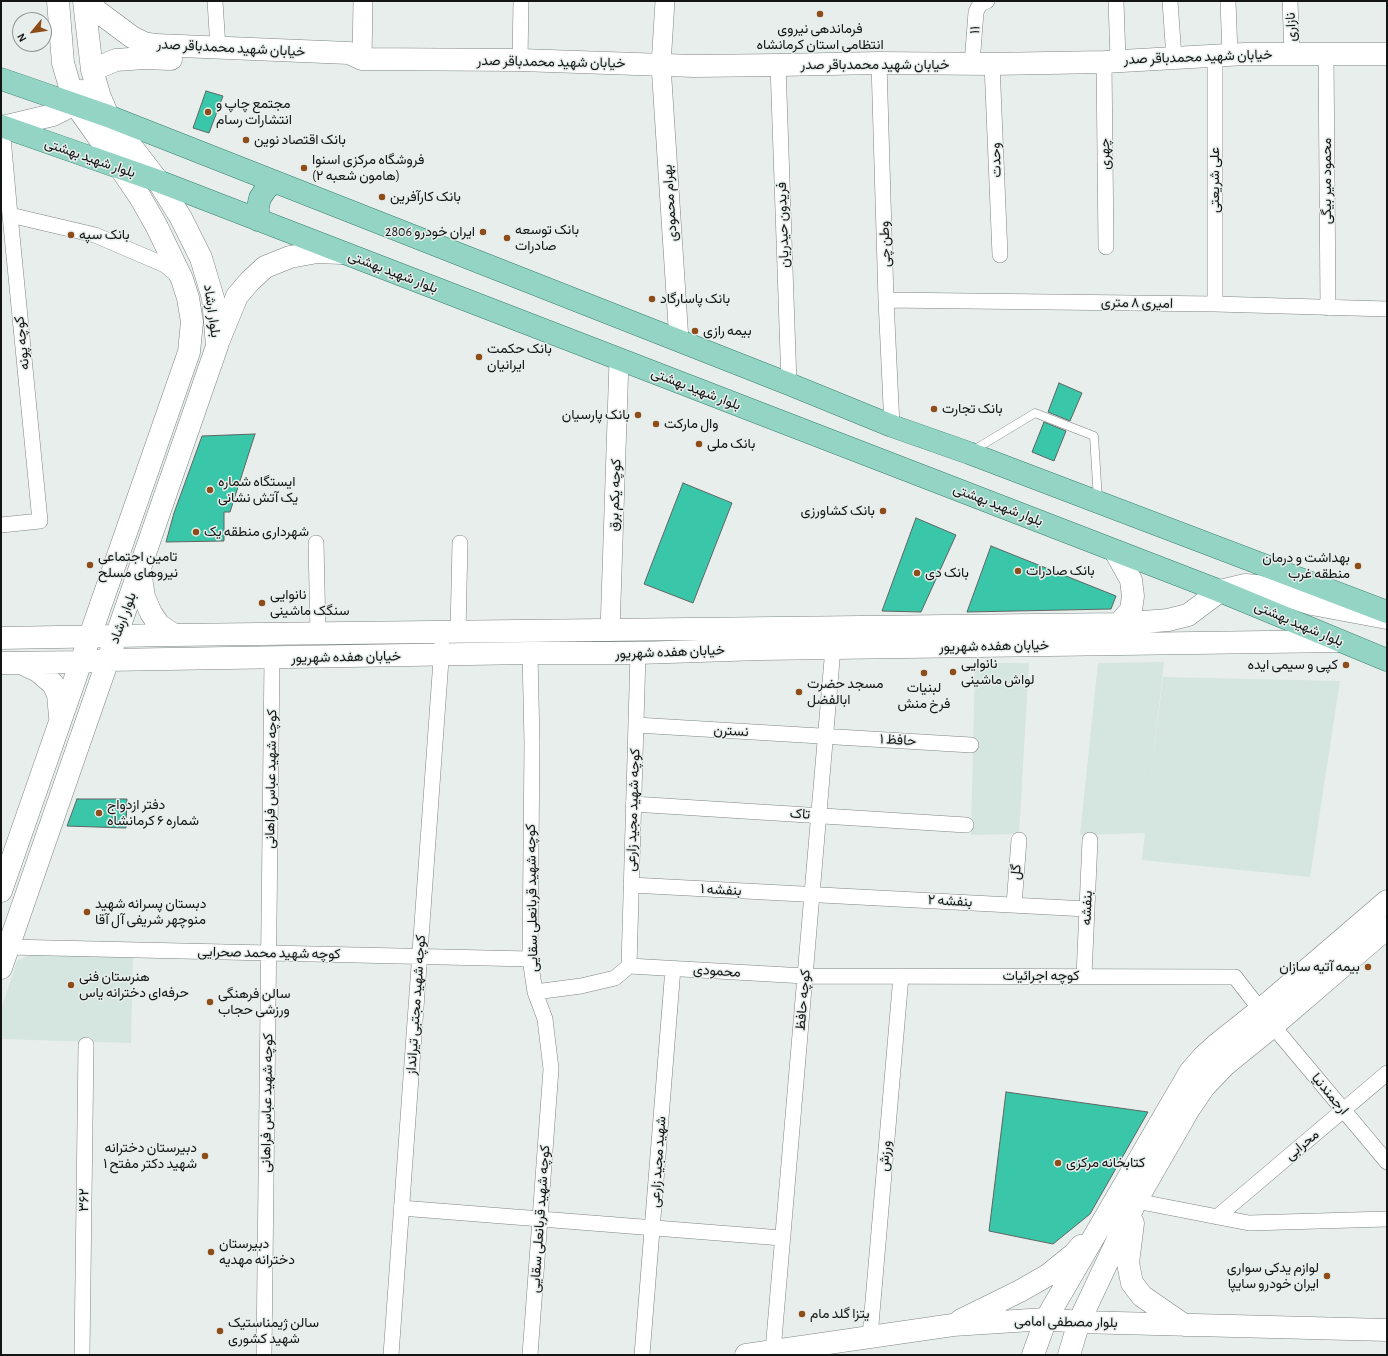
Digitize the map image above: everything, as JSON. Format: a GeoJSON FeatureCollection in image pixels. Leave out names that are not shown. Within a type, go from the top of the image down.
{"type":"FeatureCollection","features":[{"type":"Feature","properties":{"kind":"main road","name":"بلوار ارشاد"},"geometry":{"type":"LineString","coordinates":[[1,892],[189,352],[192,322],[188,298],[182,279],[156,225],[122,169],[75,104],[63,63],[58,1]]}},
{"type":"Feature","properties":{"kind":"main road","name":"بلوار ارشاد"},"geometry":{"type":"LineString","coordinates":[[1,968],[217,346],[213,298],[201,258],[181,218],[158,181],[108,116],[100,97],[92,70],[84,1]]}},
{"type":"Feature","properties":{"kind":"main road","name":"خیابان شهید محمدباقر صدر"},"geometry":{"type":"LineString","coordinates":[[88,1],[97,11],[132,37],[144,43],[156,45],[349,53],[362,59],[520,60],[661,65],[778,65],[880,63],[982,64],[1111,61],[1223,55],[1387,54]]}},
{"type":"Feature","properties":{"kind":"main road","name":"خیابان شهید محمدباقر صدر"},"geometry":{"type":"LineString","coordinates":[[92,70],[116,60],[144,58],[349,66],[362,59]]}},
{"type":"Feature","properties":{"kind":"main road"},"geometry":{"type":"LineString","coordinates":[[2,126],[53,115],[75,104],[92,70]]}},
{"type":"Feature","properties":{"kind":"main road"},"geometry":{"type":"LineString","coordinates":[[1,79],[108,116],[892,426],[969,453],[1387,612]]}},
{"type":"Feature","properties":{"kind":"main road","name":"بلوار شهید بهشتی"},"geometry":{"type":"LineString","coordinates":[[2,126],[158,181],[1220,591],[1387,660]]}},
{"type":"Feature","properties":{"kind":"main road"},"geometry":{"type":"LineString","coordinates":[[258,220],[260,198],[266,189],[274,182]]}},
{"type":"Feature","properties":{"kind":"main road"},"geometry":{"type":"LineString","coordinates":[[217,346],[237,296],[250,281],[265,268],[290,257],[317,252],[342,253]]}},
{"type":"Feature","properties":{"kind":"main road"},"geometry":{"type":"LineString","coordinates":[[150,462],[174,471]]}},
{"type":"Feature","properties":{"kind":"main road"},"geometry":{"type":"LineString","coordinates":[[1115,551],[1131,580],[1134,596],[1131,610],[1119,624]]}},
{"type":"Feature","properties":{"kind":"main road"},"geometry":{"type":"LineString","coordinates":[[140,570],[144,597],[151,613],[159,625],[174,635]]}},
{"type":"Feature","properties":{"kind":"main road"},"geometry":{"type":"LineString","coordinates":[[1220,591],[1245,585],[1257,586],[1312,604],[1387,618]]}},
{"type":"Feature","properties":{"kind":"main road","name":"خیابان هفده شهریور"},"geometry":{"type":"LineString","coordinates":[[1,638],[1119,624],[1168,620],[1188,615],[1220,591]]}},
{"type":"Feature","properties":{"kind":"main road","name":"خیابان هفده شهریور"},"geometry":{"type":"LineString","coordinates":[[11,663],[107,660],[638,653],[754,649],[1339,641]]}},
{"type":"Feature","properties":{"kind":"main road"},"geometry":{"type":"LineString","coordinates":[[11,663],[38,671],[52,684],[58,694],[60,719]]}},
{"type":"Feature","properties":{"kind":"main road"},"geometry":{"type":"LineString","coordinates":[[1069,1355],[1079,1322],[1136,1201],[1189,1109],[1204,1087],[1267,1018],[1387,901]]}},
{"type":"Feature","properties":{"kind":"main road"},"geometry":{"type":"LineString","coordinates":[[1033,1355],[1046,1319],[1190,1072],[1203,1057],[1267,1018],[1387,928]]}},
{"type":"Feature","properties":{"kind":"main road"},"geometry":{"type":"LineString","coordinates":[[1136,1201],[1128,1263],[1132,1283],[1142,1296],[1184,1325]]}},
{"type":"Feature","properties":{"kind":"main road"},"geometry":{"type":"LineString","coordinates":[[953,1325],[1048,1275],[1074,1254],[1110,1209]]}},
{"type":"Feature","properties":{"kind":"main road","name":"بلوار مصطفی امامی"},"geometry":{"type":"LineString","coordinates":[[746,1355],[953,1325],[1046,1319],[1079,1322],[1387,1330]]}},
{"type":"Feature","properties":{"kind":"street"},"geometry":{"type":"LineString","coordinates":[[215,1],[218,48]]}},
{"type":"Feature","properties":{"kind":"street"},"geometry":{"type":"LineString","coordinates":[[362,59],[363,1]]}},
{"type":"Feature","properties":{"kind":"street"},"geometry":{"type":"LineString","coordinates":[[520,60],[521,1]]}},
{"type":"Feature","properties":{"kind":"street","name":"بهرام محمودی"},"geometry":{"type":"LineString","coordinates":[[665,1],[661,65],[679,341]]}},
{"type":"Feature","properties":{"kind":"street","name":"۱۱"},"geometry":{"type":"LineString","coordinates":[[982,64],[976,12],[980,4],[987,1]]}},
{"type":"Feature","properties":{"kind":"street","name":"چهری"},"geometry":{"type":"LineString","coordinates":[[1106,247],[1111,61],[1116,1]]}},
{"type":"Feature","properties":{"kind":"street"},"geometry":{"type":"LineString","coordinates":[[1170,1],[1174,58]]}},
{"type":"Feature","properties":{"kind":"street","name":"علی شریعتی"},"geometry":{"type":"LineString","coordinates":[[1215,304],[1223,55],[1228,1]]}},
{"type":"Feature","properties":{"kind":"street","name":"نازاری"},"geometry":{"type":"LineString","coordinates":[[1290,1],[1292,54]]}},
{"type":"Feature","properties":{"kind":"street","name":"محمود میر بیگی"},"geometry":{"type":"LineString","coordinates":[[1326,54],[1328,308]]}},
{"type":"Feature","properties":{"kind":"street","name":"وطن چی"},"geometry":{"type":"LineString","coordinates":[[880,63],[886,300],[892,426]]}},
{"type":"Feature","properties":{"kind":"street","name":"وحدت"},"geometry":{"type":"LineString","coordinates":[[982,64],[1000,255]]}},
{"type":"Feature","properties":{"kind":"street","name":"فریدون حیدریان"},"geometry":{"type":"LineString","coordinates":[[778,65],[789,384]]}},
{"type":"Feature","properties":{"kind":"street","name":"کوچه پونه"},"geometry":{"type":"LineString","coordinates":[[1,524],[40,521],[2,126]]}},
{"type":"Feature","properties":{"kind":"street"},"geometry":{"type":"LineString","coordinates":[[10,215],[95,235],[165,265],[182,279]]}},
{"type":"Feature","properties":{"kind":"street","name":"امیری ۸ متری"},"geometry":{"type":"LineString","coordinates":[[886,300],[1215,304],[1387,309]]}},
{"type":"Feature","properties":{"kind":"street","name":"کوچه یکم برق"},"geometry":{"type":"LineString","coordinates":[[610,631],[619,360]]}},
{"type":"Feature","properties":{"kind":"street","name":"کوچه شهید مجتبی تیرانداز"},"geometry":{"type":"LineString","coordinates":[[391,1355],[442,655],[450,632],[460,543]]}},
{"type":"Feature","properties":{"kind":"street"},"geometry":{"type":"LineString","coordinates":[[316,544],[318,633]]}},
{"type":"Feature","properties":{"kind":"street","name":"کوچه حافظ"},"geometry":{"type":"LineString","coordinates":[[772,1351],[833,648]]}},
{"type":"Feature","properties":{"kind":"street","name":"کوچه شهید مجید زارعی"},"geometry":{"type":"LineString","coordinates":[[628,966],[638,653]]}},
{"type":"Feature","properties":{"kind":"street","name":"کوچه شهید قربانعلی سقایی"},"geometry":{"type":"LineString","coordinates":[[530,654],[532,743],[530,959],[536,992],[545,1020],[551,1069],[530,1355]]}},
{"type":"Feature","properties":{"kind":"street","name":"کوچه شهید عباس فراهانی"},"geometry":{"type":"LineString","coordinates":[[264,1355],[272,658]]}},
{"type":"Feature","properties":{"kind":"street","name":"نسترن"},"geometry":{"type":"LineString","coordinates":[[636,725],[826,736]]}},
{"type":"Feature","properties":{"kind":"street","name":"حافظ ۱"},"geometry":{"type":"LineString","coordinates":[[826,736],[971,745]]}},
{"type":"Feature","properties":{"kind":"street","name":"تاک"},"geometry":{"type":"LineString","coordinates":[[633,804],[966,825]]}},
{"type":"Feature","properties":{"kind":"street","name":"گل"},"geometry":{"type":"LineString","coordinates":[[1014,905],[1019,840]]}},
{"type":"Feature","properties":{"kind":"street","name":"بنفشه"},"geometry":{"type":"LineString","coordinates":[[1084,976],[1090,840]]}},
{"type":"Feature","properties":{"kind":"street","name":"بنفشه ۱"},"geometry":{"type":"LineString","coordinates":[[631,885],[812,894]]}},
{"type":"Feature","properties":{"kind":"street","name":"بنفشه ۲"},"geometry":{"type":"LineString","coordinates":[[812,894],[1088,909]]}},
{"type":"Feature","properties":{"kind":"street","name":"کوچه شهید محمد صحرایی"},"geometry":{"type":"LineString","coordinates":[[8,947],[530,959]]}},
{"type":"Feature","properties":{"kind":"street"},"geometry":{"type":"LineString","coordinates":[[536,992],[580,986],[615,978],[628,966]]}},
{"type":"Feature","properties":{"kind":"street","name":"محمودی"},"geometry":{"type":"LineString","coordinates":[[628,966],[805,976]]}},
{"type":"Feature","properties":{"kind":"street","name":"شهید مجید زارعی"},"geometry":{"type":"LineString","coordinates":[[642,1355],[673,968]]}},
{"type":"Feature","properties":{"kind":"street","name":"کوچه اجرائیات"},"geometry":{"type":"LineString","coordinates":[[805,976],[1235,977],[1267,1018]]}},
{"type":"Feature","properties":{"kind":"street","name":"ورزش"},"geometry":{"type":"LineString","coordinates":[[870,1336],[900,976]]}},
{"type":"Feature","properties":{"kind":"street","name":"ارجمندنیا"},"geometry":{"type":"LineString","coordinates":[[1267,1018],[1387,1162]]}},
{"type":"Feature","properties":{"kind":"street","name":"۳۶۲"},"geometry":{"type":"LineString","coordinates":[[82,1355],[86,1045]]}},
{"type":"Feature","properties":{"kind":"street","name":"محرابی"},"geometry":{"type":"LineString","coordinates":[[1217,1217],[1387,1073]]}},
{"type":"Feature","properties":{"kind":"street"},"geometry":{"type":"LineString","coordinates":[[1136,1201],[1249,1223],[1387,1219]]}},
{"type":"Feature","properties":{"kind":"street"},"geometry":{"type":"LineString","coordinates":[[401,1208],[782,1238]]}},
{"type":"Feature","properties":{"kind":"lane"},"geometry":{"type":"LineString","coordinates":[[969,453],[1035,413],[1094,436],[1098,502]]}},
{"type":"Feature","properties":{"kind":"shaded area"},"geometry":{"type":"Polygon","coordinates":[[[1164,662],[1148,801],[1163,677],[1340,681],[1310,877],[1142,860],[1145,833],[1080,835],[1098,663],[1164,662]]]}},
{"type":"Feature","properties":{"kind":"shaded area"},"geometry":{"type":"Polygon","coordinates":[[[975,663],[1029,663],[1019,834],[971,835],[975,663]]]}},
{"type":"Feature","properties":{"kind":"shaded area","name":"هنرستان فنی حرفه‌ای دخترانه یاس"},"geometry":{"type":"Polygon","coordinates":[[[32,954],[133,957],[131,1043],[1,1039],[1,1010],[17,961],[32,954]]]}},
{"type":"Feature","properties":{"kind":"building","name":"مجتمع چاپ و انتشارات رسام"},"geometry":{"type":"Polygon","coordinates":[[[206,91],[223,96],[209,133],[193,128],[206,91]]]}},
{"type":"Feature","properties":{"kind":"building"},"geometry":{"type":"Polygon","coordinates":[[[1059,383],[1082,393],[1070,421],[1048,412],[1059,383]]]}},
{"type":"Feature","properties":{"kind":"building"},"geometry":{"type":"Polygon","coordinates":[[[1044,422],[1066,431],[1054,461],[1032,452],[1044,422]]]}},
{"type":"Feature","properties":{"kind":"building","name":"ایستگاه شماره یک آتش نشانی"},"geometry":{"type":"Polygon","coordinates":[[[255,434],[230,512],[224,512],[224,541],[166,542],[174,513],[202,436],[255,434]]]}},
{"type":"Feature","properties":{"kind":"building"},"geometry":{"type":"Polygon","coordinates":[[[683,483],[732,503],[693,603],[644,584],[683,483]]]}},
{"type":"Feature","properties":{"kind":"building","name":"بانک دی"},"geometry":{"type":"Polygon","coordinates":[[[916,518],[956,535],[921,612],[882,611],[916,518]]]}},
{"type":"Feature","properties":{"kind":"building","name":"بانک صادرات"},"geometry":{"type":"Polygon","coordinates":[[[991,546],[1116,596],[1111,609],[967,612],[991,546]]]}},
{"type":"Feature","properties":{"kind":"building","name":"دفتر ازدواج شماره ۶ کرمانشاه"},"geometry":{"type":"Polygon","coordinates":[[[77,799],[127,799],[126,828],[67,826],[77,799]]]}},
{"type":"Feature","properties":{"kind":"building","name":"کتابخانه مرکزی"},"geometry":{"type":"Polygon","coordinates":[[[1006,1092],[1148,1112],[1090,1214],[1053,1244],[989,1231],[1006,1092]]]}},
{"type":"Feature","properties":{"kind":"place","name":"فرماندهی نیروی انتظامی استان کرمانشاه"},"geometry":{"type":"Point","coordinates":[820,14]}},
{"type":"Feature","properties":{"kind":"place","name":"مجتمع چاپ و انتشارات رسام"},"geometry":{"type":"Point","coordinates":[208,112]}},
{"type":"Feature","properties":{"kind":"place","name":"بانک اقتصاد نوین"},"geometry":{"type":"Point","coordinates":[246,140]}},
{"type":"Feature","properties":{"kind":"place","name":"فروشگاه مرکزی اسنوا (هامون شعبه ۲)"},"geometry":{"type":"Point","coordinates":[304,168]}},
{"type":"Feature","properties":{"kind":"place","name":"بانک کارآفرین"},"geometry":{"type":"Point","coordinates":[382,197]}},
{"type":"Feature","properties":{"kind":"place","name":"ایران خودرو 2806"},"geometry":{"type":"Point","coordinates":[483,232]}},
{"type":"Feature","properties":{"kind":"place","name":"بانک سپه"},"geometry":{"type":"Point","coordinates":[71,235]}},
{"type":"Feature","properties":{"kind":"place","name":"بانک توسعه صادرات"},"geometry":{"type":"Point","coordinates":[507,238]}},
{"type":"Feature","properties":{"kind":"place","name":"بانک پاسارگاد"},"geometry":{"type":"Point","coordinates":[652,299]}},
{"type":"Feature","properties":{"kind":"place","name":"بیمه رازی"},"geometry":{"type":"Point","coordinates":[695,331]}},
{"type":"Feature","properties":{"kind":"place","name":"بانک حکمت ایرانیان"},"geometry":{"type":"Point","coordinates":[479,357]}},
{"type":"Feature","properties":{"kind":"place","name":"بانک تجارت"},"geometry":{"type":"Point","coordinates":[934,409]}},
{"type":"Feature","properties":{"kind":"place","name":"بانک پارسیان"},"geometry":{"type":"Point","coordinates":[638,415]}},
{"type":"Feature","properties":{"kind":"place","name":"وال مارکت"},"geometry":{"type":"Point","coordinates":[656,424]}},
{"type":"Feature","properties":{"kind":"place","name":"بانک ملی"},"geometry":{"type":"Point","coordinates":[699,444]}},
{"type":"Feature","properties":{"kind":"place","name":"ایستگاه شماره یک آتش نشانی"},"geometry":{"type":"Point","coordinates":[210,490]}},
{"type":"Feature","properties":{"kind":"place","name":"بانک کشاورزی"},"geometry":{"type":"Point","coordinates":[883,511]}},
{"type":"Feature","properties":{"kind":"place","name":"شهرداری منطقه یک"},"geometry":{"type":"Point","coordinates":[196,532]}},
{"type":"Feature","properties":{"kind":"place","name":"تامین اجتماعی نیروهای مسلح"},"geometry":{"type":"Point","coordinates":[90,565]}},
{"type":"Feature","properties":{"kind":"place","name":"بهداشت و درمان منطقه غرب"},"geometry":{"type":"Point","coordinates":[1358,566]}},
{"type":"Feature","properties":{"kind":"place","name":"بانک صادرات"},"geometry":{"type":"Point","coordinates":[1018,571]}},
{"type":"Feature","properties":{"kind":"place","name":"بانک دی"},"geometry":{"type":"Point","coordinates":[917,573]}},
{"type":"Feature","properties":{"kind":"place","name":"نانوایی سنگک ماشینی"},"geometry":{"type":"Point","coordinates":[262,603]}},
{"type":"Feature","properties":{"kind":"place","name":"کپی و سیمی ایده"},"geometry":{"type":"Point","coordinates":[1346,665]}},
{"type":"Feature","properties":{"kind":"place","name":"نانوایی لواش ماشینی"},"geometry":{"type":"Point","coordinates":[953,672]}},
{"type":"Feature","properties":{"kind":"place","name":"لبنیات فرخ منش"},"geometry":{"type":"Point","coordinates":[924,673]}},
{"type":"Feature","properties":{"kind":"place","name":"مسجد حضرت ابالفضل"},"geometry":{"type":"Point","coordinates":[799,692]}},
{"type":"Feature","properties":{"kind":"place","name":"دفتر ازدواج شماره ۶ کرمانشاه"},"geometry":{"type":"Point","coordinates":[99,813]}},
{"type":"Feature","properties":{"kind":"place","name":"دبستان پسرانه شهید منوچهر شریفی آل آقا"},"geometry":{"type":"Point","coordinates":[87,912]}},
{"type":"Feature","properties":{"kind":"place","name":"بیمه آتیه سازان"},"geometry":{"type":"Point","coordinates":[1368,967]}},
{"type":"Feature","properties":{"kind":"place","name":"هنرستان فنی حرفه‌ای دخترانه یاس"},"geometry":{"type":"Point","coordinates":[71,985]}},
{"type":"Feature","properties":{"kind":"place","name":"سالن فرهنگی ورزشی حجاب"},"geometry":{"type":"Point","coordinates":[210,1002]}},
{"type":"Feature","properties":{"kind":"place","name":"دبیرستان دخترانه شهید دکتر مفتح ۱"},"geometry":{"type":"Point","coordinates":[205,1156]}},
{"type":"Feature","properties":{"kind":"place","name":"کتابخانه مرکزی"},"geometry":{"type":"Point","coordinates":[1058,1163]}},
{"type":"Feature","properties":{"kind":"place","name":"دبیرستان دخترانه مهدیه"},"geometry":{"type":"Point","coordinates":[211,1252]}},
{"type":"Feature","properties":{"kind":"place","name":"لوازم یدکی سواری ایران خودرو سایپا"},"geometry":{"type":"Point","coordinates":[1327,1276]}},
{"type":"Feature","properties":{"kind":"place","name":"یتزا گلد مام"},"geometry":{"type":"Point","coordinates":[802,1314]}},
{"type":"Feature","properties":{"kind":"place","name":"سالن ژیمناستیک شهید کشوری"},"geometry":{"type":"Point","coordinates":[220,1331]}}]}
